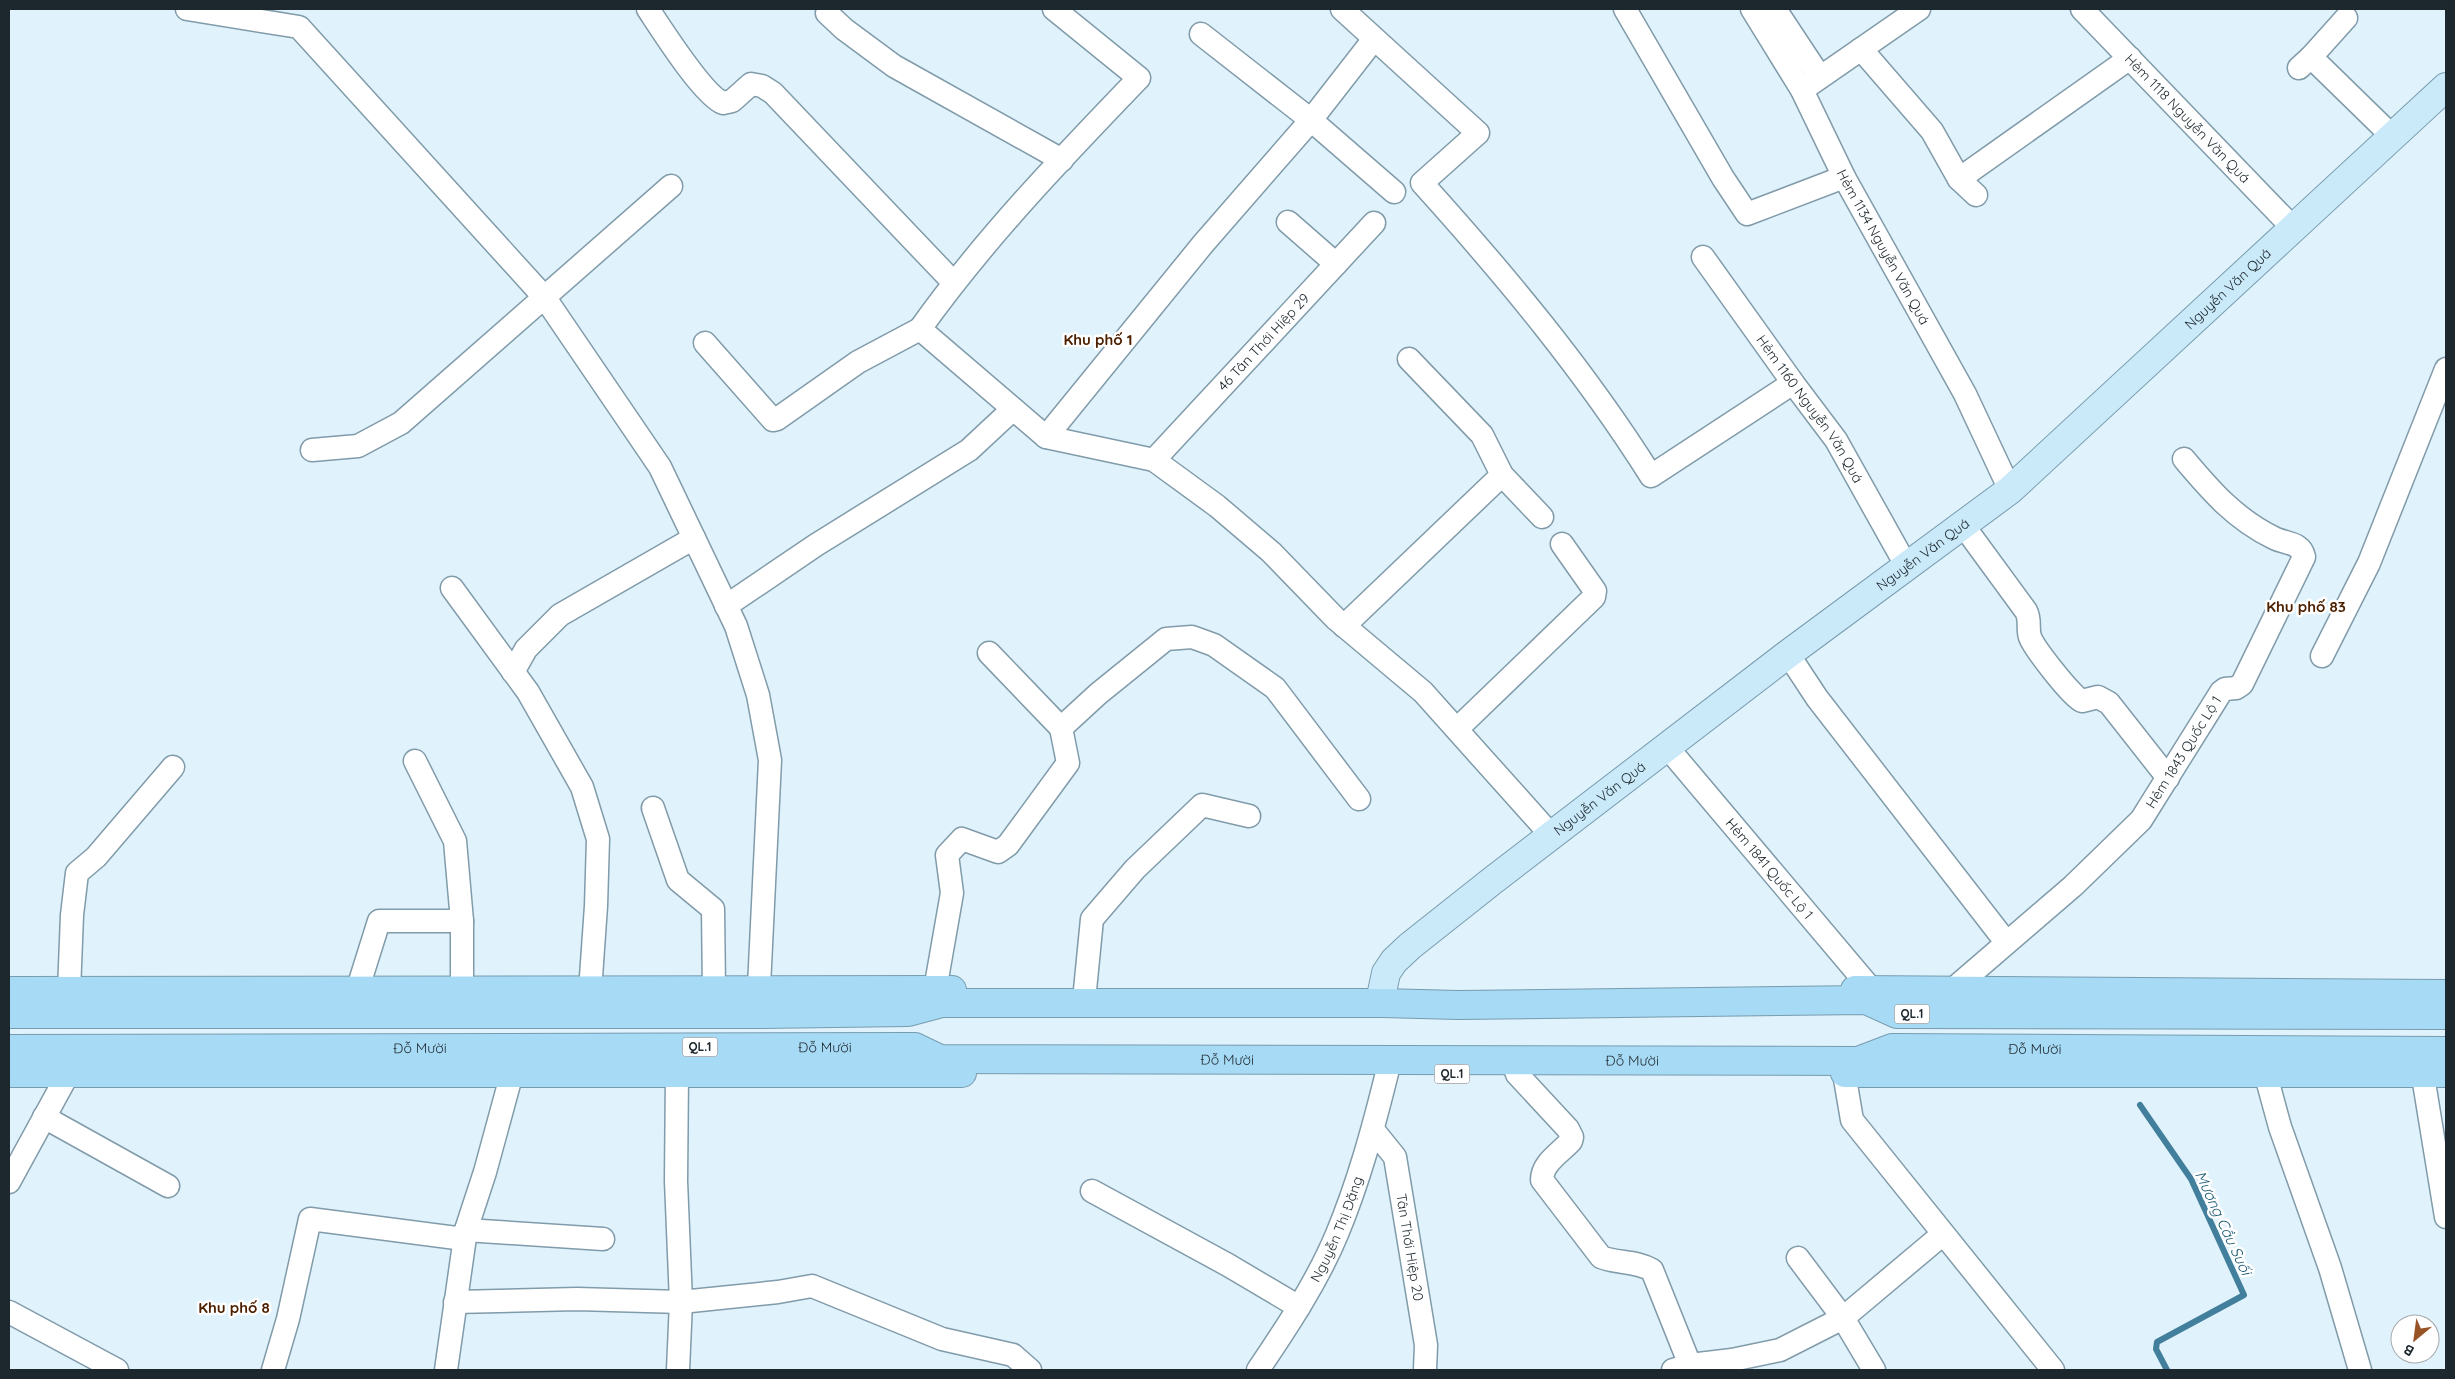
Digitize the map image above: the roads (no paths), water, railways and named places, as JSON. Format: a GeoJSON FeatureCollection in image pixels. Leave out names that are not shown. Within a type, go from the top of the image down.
{"type":"FeatureCollection","features":[{"type":"Feature","properties":{"kind":"highway","name":"QL.1"},"geometry":{"type":"LineString","coordinates":[[9,991],[714,990],[758,1002],[908,1012],[942,1003],[1872,990],[2446,994]]}},
{"type":"Feature","properties":{"kind":"highway","name":"QL.1"},"geometry":{"type":"LineString","coordinates":[[9,1014],[758,1002],[936,990],[1085,990],[1382,998],[1458,1005],[1866,1000],[1896,1014],[2446,1015]]}},
{"type":"Feature","properties":{"kind":"highway","name":"Đỗ Mười"},"geometry":{"type":"LineString","coordinates":[[9,1074],[67,1061],[915,1047],[940,1059],[1844,1072],[2265,1072],[2429,1066],[2446,1051]]}},
{"type":"Feature","properties":{"kind":"highway","name":"Đỗ Mười"},"geometry":{"type":"LineString","coordinates":[[1515,1067],[1858,1061],[1892,1048],[2429,1066]]}},
{"type":"Feature","properties":{"kind":"highway","name":"Đỗ Mười"},"geometry":{"type":"LineString","coordinates":[[9,1049],[67,1061],[512,1073],[1387,1066]]}},
{"type":"Feature","properties":{"kind":"main road","name":"Nguyễn Văn Quá"},"geometry":{"type":"LineString","coordinates":[[1382,998],[1386,973],[1399,956],[1551,835],[1788,654],[2010,490],[2446,88]]}},
{"type":"Feature","properties":{"kind":"street"},"geometry":{"type":"LineString","coordinates":[[187,9],[299,27],[545,298],[660,467],[736,626],[758,695],[770,760],[758,1002]]}},
{"type":"Feature","properties":{"kind":"street"},"geometry":{"type":"LineString","coordinates":[[648,9],[702,85],[716,100],[723,104],[732,100],[751,84],[762,86],[773,93],[954,282]]}},
{"type":"Feature","properties":{"kind":"street"},"geometry":{"type":"LineString","coordinates":[[705,343],[773,420],[858,362],[920,329],[954,282],[1062,160],[1139,78],[1054,9]]}},
{"type":"Feature","properties":{"kind":"street"},"geometry":{"type":"LineString","coordinates":[[1342,9],[1478,133],[1422,183],[1480,247],[1515,290],[1616,420],[1651,476],[1793,383]]}},
{"type":"Feature","properties":{"kind":"street"},"geometry":{"type":"LineString","coordinates":[[1625,9],[1723,178],[1747,214],[1844,177]]}},
{"type":"Feature","properties":{"kind":"street","name":"Hẻm 1134 Nguyễn Văn Quá"},"geometry":{"type":"LineString","coordinates":[[1752,9],[1811,84],[1844,177],[1965,394],[2010,490]]}},
{"type":"Feature","properties":{"kind":"street"},"geometry":{"type":"LineString","coordinates":[[1775,9],[1811,84],[1919,9]]}},
{"type":"Feature","properties":{"kind":"street","name":"Hẻm 1118 Nguyễn Văn Quá"},"geometry":{"type":"LineString","coordinates":[[2093,12],[2130,58],[2294,229]]}},
{"type":"Feature","properties":{"kind":"street"},"geometry":{"type":"LineString","coordinates":[[827,13],[844,29],[894,66],[1062,160]]}},
{"type":"Feature","properties":{"kind":"street"},"geometry":{"type":"LineString","coordinates":[[2346,18],[2305,62],[2393,137]]}},
{"type":"Feature","properties":{"kind":"street"},"geometry":{"type":"LineString","coordinates":[[1201,34],[1311,120],[1394,192]]}},
{"type":"Feature","properties":{"kind":"street"},"geometry":{"type":"LineString","coordinates":[[1046,437],[1203,244],[1311,120],[1374,39]]}},
{"type":"Feature","properties":{"kind":"street"},"geometry":{"type":"LineString","coordinates":[[1861,48],[1932,131],[1958,179],[1976,195]]}},
{"type":"Feature","properties":{"kind":"street"},"geometry":{"type":"LineString","coordinates":[[1958,179],[2130,58]]}},
{"type":"Feature","properties":{"kind":"street"},"geometry":{"type":"LineString","coordinates":[[312,450],[358,446],[401,423],[671,186]]}},
{"type":"Feature","properties":{"kind":"street"},"geometry":{"type":"LineString","coordinates":[[1288,222],[1336,264]]}},
{"type":"Feature","properties":{"kind":"street","name":"46 Tân Thới Hiệp 29"},"geometry":{"type":"LineString","coordinates":[[1154,460],[1374,223]]}},
{"type":"Feature","properties":{"kind":"street","name":"Hẻm 1160 Nguyễn Văn Quá"},"geometry":{"type":"LineString","coordinates":[[1704,257],[1793,383],[1836,440],[1907,566]]}},
{"type":"Feature","properties":{"kind":"street"},"geometry":{"type":"LineString","coordinates":[[920,329],[1046,437],[1154,460],[1217,506],[1271,552],[1344,626],[1422,692],[1458,729],[1551,835]]}},
{"type":"Feature","properties":{"kind":"street"},"geometry":{"type":"LineString","coordinates":[[1409,360],[1482,434],[1502,475],[1542,517]]}},
{"type":"Feature","properties":{"kind":"street"},"geometry":{"type":"LineString","coordinates":[[2322,656],[2369,563],[2446,368]]}},
{"type":"Feature","properties":{"kind":"street"},"geometry":{"type":"LineString","coordinates":[[726,606],[816,545],[969,450],[1013,409]]}},
{"type":"Feature","properties":{"kind":"street","name":"Hẻm 1843 Quốc Lộ 1"},"geometry":{"type":"LineString","coordinates":[[1951,991],[2073,886],[2141,820],[2221,692],[2225,689],[2236,688],[2242,684],[2304,557],[2303,551],[2297,545],[2274,538],[2222,503],[2184,459]]}},
{"type":"Feature","properties":{"kind":"street"},"geometry":{"type":"LineString","coordinates":[[1344,626],[1502,475]]}},
{"type":"Feature","properties":{"kind":"street"},"geometry":{"type":"LineString","coordinates":[[1963,525],[2026,611],[2029,617],[2031,640],[2068,690],[2082,701],[2098,697],[2109,703],[2168,778]]}},
{"type":"Feature","properties":{"kind":"street"},"geometry":{"type":"LineString","coordinates":[[513,672],[526,649],[560,615],[694,538]]}},
{"type":"Feature","properties":{"kind":"street"},"geometry":{"type":"LineString","coordinates":[[1458,729],[1594,597],[1594,591],[1562,544]]}},
{"type":"Feature","properties":{"kind":"street"},"geometry":{"type":"LineString","coordinates":[[452,588],[528,692],[582,787],[598,839],[596,906],[590,991]]}},
{"type":"Feature","properties":{"kind":"street"},"geometry":{"type":"LineString","coordinates":[[1061,728],[1098,694],[1166,639],[1192,637],[1214,646],[1275,688],[1359,799]]}},
{"type":"Feature","properties":{"kind":"street"},"geometry":{"type":"LineString","coordinates":[[936,990],[952,893],[947,855],[962,840],[998,852],[1008,845],[1068,763],[1061,728],[989,653]]}},
{"type":"Feature","properties":{"kind":"street"},"geometry":{"type":"LineString","coordinates":[[1788,654],[1817,698],[2006,942]]}},
{"type":"Feature","properties":{"kind":"street","name":"Hẻm 1841 Quốc Lộ 1"},"geometry":{"type":"LineString","coordinates":[[1667,747],[1872,990]]}},
{"type":"Feature","properties":{"kind":"street"},"geometry":{"type":"LineString","coordinates":[[415,761],[455,841],[462,921],[462,991]]}},
{"type":"Feature","properties":{"kind":"street"},"geometry":{"type":"LineString","coordinates":[[69,991],[72,915],[77,873],[96,857],[173,767]]}},
{"type":"Feature","properties":{"kind":"street"},"geometry":{"type":"LineString","coordinates":[[1085,990],[1092,919],[1135,869],[1202,805],[1248,816]]}},
{"type":"Feature","properties":{"kind":"street"},"geometry":{"type":"LineString","coordinates":[[653,808],[678,880],[713,910],[714,990]]}},
{"type":"Feature","properties":{"kind":"street"},"geometry":{"type":"LineString","coordinates":[[356,991],[379,921],[462,921]]}},
{"type":"Feature","properties":{"kind":"street"},"geometry":{"type":"LineString","coordinates":[[9,1182],[44,1117],[67,1061]]}},
{"type":"Feature","properties":{"kind":"street","name":"Nguyễn Thị Đặng"},"geometry":{"type":"LineString","coordinates":[[1258,1370],[1299,1307],[1336,1236],[1374,1131],[1387,1066]]}},
{"type":"Feature","properties":{"kind":"street"},"geometry":{"type":"LineString","coordinates":[[2429,1066],[2446,1213]]}},
{"type":"Feature","properties":{"kind":"street"},"geometry":{"type":"LineString","coordinates":[[1515,1067],[1568,1129],[1572,1137],[1571,1142],[1547,1164],[1542,1174],[1542,1180],[1601,1257],[1612,1262],[1642,1264],[1652,1270],[1686,1368],[1737,1365],[1780,1350],[1843,1318],[1944,1234]]}},
{"type":"Feature","properties":{"kind":"street"},"geometry":{"type":"LineString","coordinates":[[1844,1072],[1852,1120],[2053,1370]]}},
{"type":"Feature","properties":{"kind":"street"},"geometry":{"type":"LineString","coordinates":[[2265,1072],[2280,1127],[2330,1268],[2360,1370]]}},
{"type":"Feature","properties":{"kind":"street"},"geometry":{"type":"LineString","coordinates":[[446,1370],[465,1234],[485,1172],[512,1073]]}},
{"type":"Feature","properties":{"kind":"street"},"geometry":{"type":"LineString","coordinates":[[677,1073],[676,1181],[681,1302],[678,1370]]}},
{"type":"Feature","properties":{"kind":"street"},"geometry":{"type":"LineString","coordinates":[[44,1117],[168,1186]]}},
{"type":"Feature","properties":{"kind":"street","name":"Tân Thới Hiệp 20"},"geometry":{"type":"LineString","coordinates":[[1374,1131],[1395,1157],[1426,1345],[1425,1370]]}},
{"type":"Feature","properties":{"kind":"street"},"geometry":{"type":"LineString","coordinates":[[1092,1191],[1228,1265],[1299,1307]]}},
{"type":"Feature","properties":{"kind":"street"},"geometry":{"type":"LineString","coordinates":[[273,1370],[288,1319],[310,1219],[465,1234],[603,1239]]}},
{"type":"Feature","properties":{"kind":"street"},"geometry":{"type":"LineString","coordinates":[[1798,1258],[1843,1318],[1874,1370]]}},
{"type":"Feature","properties":{"kind":"street"},"geometry":{"type":"LineString","coordinates":[[455,1302],[577,1300],[681,1302],[778,1292],[812,1286],[942,1340],[1013,1355],[1030,1370]]}},
{"type":"Feature","properties":{"kind":"street"},"geometry":{"type":"LineString","coordinates":[[9,1312],[117,1370]]}},
{"type":"Feature","properties":{"kind":"waterway","name":"Mương Cầu Suối"},"geometry":{"type":"LineString","coordinates":[[2140,1105],[2191,1179],[2244,1295],[2157,1342],[2156,1349],[2167,1370]]}},
{"type":"Feature","properties":{"kind":"district","name":"Khu phố 1"},"geometry":{"type":"Point","coordinates":[1098,340]}},
{"type":"Feature","properties":{"kind":"district","name":"Khu phố 83"},"geometry":{"type":"Point","coordinates":[2306,607]}},
{"type":"Feature","properties":{"kind":"district","name":"Khu phố 8"},"geometry":{"type":"Point","coordinates":[234,1308]}}]}
